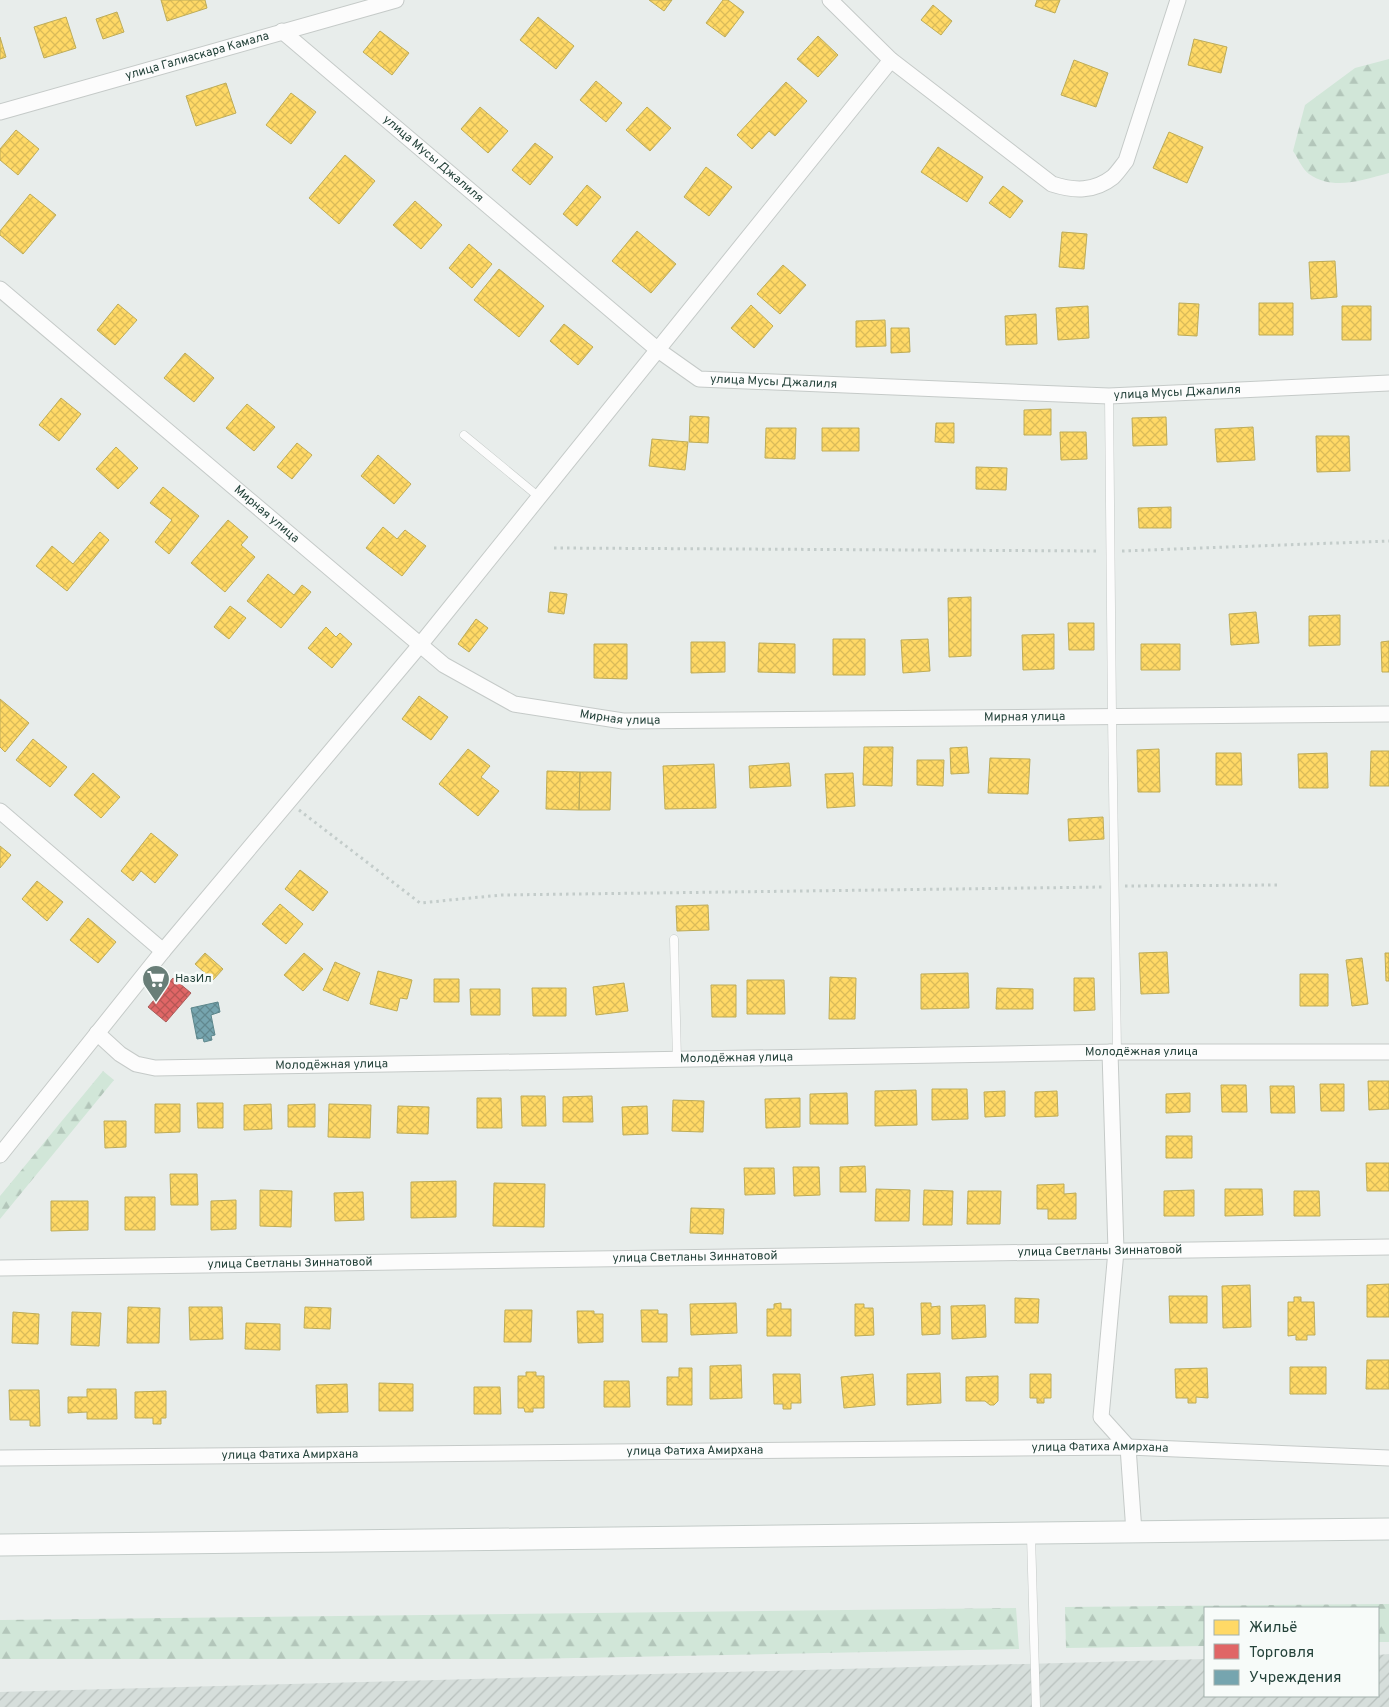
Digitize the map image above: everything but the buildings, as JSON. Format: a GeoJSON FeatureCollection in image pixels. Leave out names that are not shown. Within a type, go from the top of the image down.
{"type":"FeatureCollection","features":[{"type":"Feature","properties":{"kind":"street","name":"улица Галиаскара Камала"},"geometry":{"type":"LineString","coordinates":[[0,112],[396,0]]}},
{"type":"Feature","properties":{"kind":"street"},"geometry":{"type":"LineString","coordinates":[[830,0],[891,60],[1052,184],[1070,190],[1095,187],[1113,176],[1126,161],[1178,0]]}},
{"type":"Feature","properties":{"kind":"street","name":"улица Мусы Джалиля"},"geometry":{"type":"LineString","coordinates":[[282,31],[658,350],[699,379],[1109,396],[1389,383]]}},
{"type":"Feature","properties":{"kind":"street"},"geometry":{"type":"LineString","coordinates":[[0,1155],[163,951],[420,645],[891,60]]}},
{"type":"Feature","properties":{"kind":"street","name":"Мирная улица"},"geometry":{"type":"LineString","coordinates":[[0,289],[444,665],[514,704],[623,721],[1389,714]]}},
{"type":"Feature","properties":{"kind":"street"},"geometry":{"type":"LineString","coordinates":[[0,811],[163,951]]}},
{"type":"Feature","properties":{"kind":"street","name":"Молодёжная улица"},"geometry":{"type":"LineString","coordinates":[[97,1033],[120,1054],[136,1064],[156,1068],[1114,1052],[1389,1052]]}},
{"type":"Feature","properties":{"kind":"street"},"geometry":{"type":"LineString","coordinates":[[1114,1052],[1116,1251],[1101,1417],[1128,1448],[1134,1532]]}},
{"type":"Feature","properties":{"kind":"street","name":"улица Светланы Зиннатовой"},"geometry":{"type":"LineString","coordinates":[[0,1268],[1389,1247]]}},
{"type":"Feature","properties":{"kind":"street","name":"улица Фатиха Амирхана"},"geometry":{"type":"LineString","coordinates":[[0,1458],[1128,1448],[1389,1458]]}},
{"type":"Feature","properties":{"kind":"street"},"geometry":{"type":"LineString","coordinates":[[0,1545],[1389,1529]]}},
{"type":"Feature","properties":{"kind":"lane"},"geometry":{"type":"LineString","coordinates":[[1109,396],[1112,716],[1116,886],[1114,1052]]}},
{"type":"Feature","properties":{"kind":"lane"},"geometry":{"type":"LineString","coordinates":[[464,435],[539,497]]}},
{"type":"Feature","properties":{"kind":"lane"},"geometry":{"type":"LineString","coordinates":[[674,939],[677,1060]]}},
{"type":"Feature","properties":{"kind":"lane"},"geometry":{"type":"LineString","coordinates":[[1031,1534],[1036,1707]]}},
{"type":"Feature","properties":{"kind":"path"},"geometry":{"type":"LineString","coordinates":[[554,548],[1111,551],[1389,541]]}},
{"type":"Feature","properties":{"kind":"path"},"geometry":{"type":"LineString","coordinates":[[288,802],[420,903],[501,895],[1277,884]]}},
{"type":"Feature","properties":{"kind":"shaded area"},"geometry":{"type":"Polygon","coordinates":[[[1389,1654],[1389,1707],[0,1707],[0,1692],[1204,1659],[1204,1697],[1379,1697],[1379,1655],[1389,1654]]]}},
{"type":"Feature","properties":{"kind":"green space"},"geometry":{"type":"Polygon","coordinates":[[[1389,59],[1389,173],[1359,181],[1338,183],[1318,179],[1309,174],[1293,151],[1305,105],[1355,68],[1389,59]]]}},
{"type":"Feature","properties":{"kind":"green space"},"geometry":{"type":"Polygon","coordinates":[[[103,1071],[114,1080],[0,1219],[0,1196],[103,1071]]]}},
{"type":"Feature","properties":{"kind":"green space"},"geometry":{"type":"Polygon","coordinates":[[[1389,1604],[1389,1642],[1379,1642],[1379,1607],[1204,1607],[1204,1646],[1066,1648],[1065,1607],[1389,1604]]]}},
{"type":"Feature","properties":{"kind":"green space"},"geometry":{"type":"Polygon","coordinates":[[[1016,1608],[1019,1649],[526,1659],[0,1659],[0,1620],[1016,1608]]]}},
{"type":"Feature","properties":{"kind":"place","name":"НазИл"},"geometry":{"type":"Point","coordinates":[156,1003]}}]}
